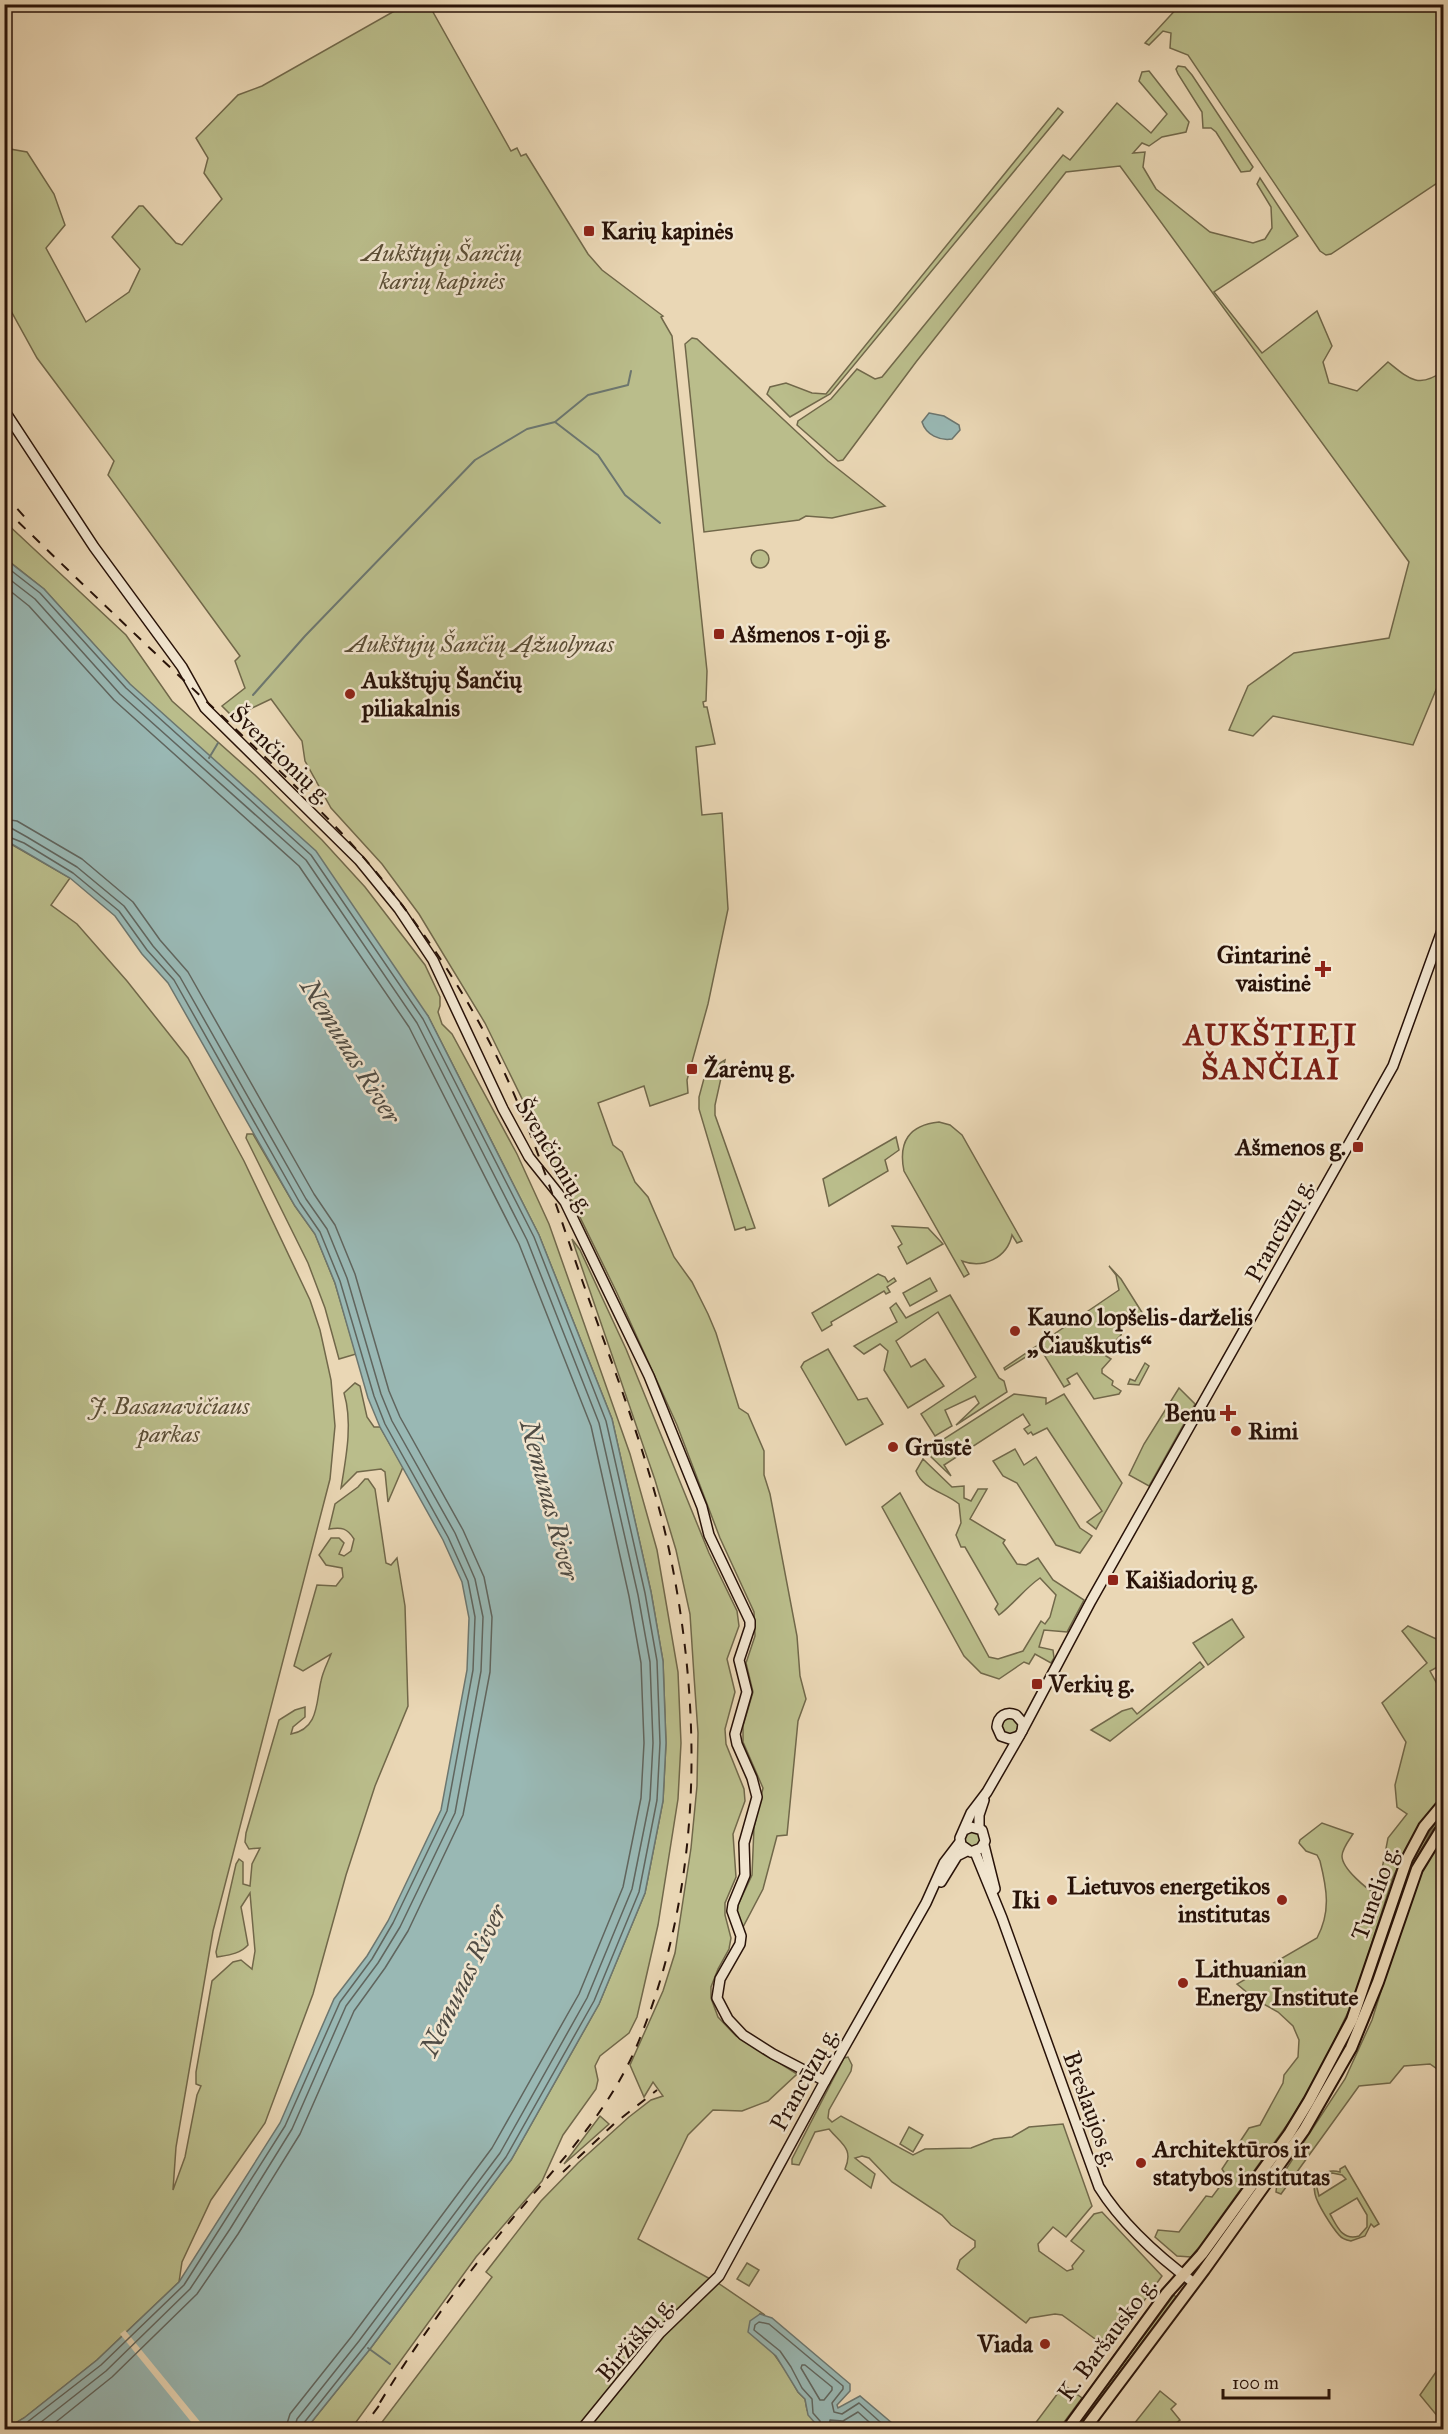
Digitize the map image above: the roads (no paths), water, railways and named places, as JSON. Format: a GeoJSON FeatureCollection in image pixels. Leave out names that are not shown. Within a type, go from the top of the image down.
{"type":"FeatureCollection","features":[{"type":"Feature","properties":{"kind":"main road","name":"Tunelio g."},"geometry":{"type":"LineString","coordinates":[[1183,2275],[1202,2254],[1289,2134],[1324,2076],[1352,2020],[1367,1982],[1407,1859],[1424,1827],[1443,1803]]}},
{"type":"Feature","properties":{"kind":"main road","name":"Tunelio g."},"geometry":{"type":"LineString","coordinates":[[1194,2283],[1289,2153],[1338,2073],[1366,2015],[1417,1869],[1443,1825]]}},
{"type":"Feature","properties":{"kind":"main road","name":"K. Baršausko g."},"geometry":{"type":"LineString","coordinates":[[1067,2430],[1167,2293],[1183,2275]]}},
{"type":"Feature","properties":{"kind":"main road","name":"K. Baršausko g."},"geometry":{"type":"LineString","coordinates":[[1084,2430],[1194,2283]]}},
{"type":"Feature","properties":{"kind":"street","name":"Švenčionių g."},"geometry":{"type":"LineString","coordinates":[[4,410],[94,547],[182,667],[205,708],[336,835],[399,909],[433,960],[503,1109],[529,1157],[565,1202],[649,1376],[702,1507],[709,1535],[750,1622],[739,1660],[746,1685],[745,1701],[735,1734],[757,1797],[744,1844],[745,1875],[732,1911],[741,1936],[740,1944],[720,1979],[717,1998],[728,2019],[743,2035],[773,2054],[825,2081]]}},
{"type":"Feature","properties":{"kind":"street","name":"Prancūzų g."},"geometry":{"type":"LineString","coordinates":[[964,1830],[1021,1733],[1091,1601],[1393,1066],[1401,1050],[1443,925]]}},
{"type":"Feature","properties":{"kind":"street","name":"Prancūzų g."},"geometry":{"type":"LineString","coordinates":[[1016,1715],[1037,1701]]}},
{"type":"Feature","properties":{"kind":"street"},"geometry":{"type":"LineString","coordinates":[[1006,1714],[1016,1715],[1023,1723],[1021,1733],[1010,1739],[1004,1738],[998,1730],[999,1720],[1006,1714]]}},
{"type":"Feature","properties":{"kind":"street","name":"Prancūzų g."},"geometry":{"type":"LineString","coordinates":[[1003,1762],[1006,1748],[1004,1738]]}},
{"type":"Feature","properties":{"kind":"street","name":"Prancūzų g."},"geometry":{"type":"LineString","coordinates":[[979,1828],[979,1815],[987,1792]]}},
{"type":"Feature","properties":{"kind":"street"},"geometry":{"type":"LineString","coordinates":[[971,1827],[979,1828],[985,1836],[984,1845],[971,1851],[960,1842],[964,1830],[971,1827]]}},
{"type":"Feature","properties":{"kind":"street","name":"Prancūzų g."},"geometry":{"type":"LineString","coordinates":[[926,1903],[944,1863],[960,1842]]}},
{"type":"Feature","properties":{"kind":"street","name":"Breslaujos g."},"geometry":{"type":"LineString","coordinates":[[984,1845],[1002,1918]]}},
{"type":"Feature","properties":{"kind":"street","name":"Prancūzų g."},"geometry":{"type":"LineString","coordinates":[[719,2276],[825,2081],[926,1903],[957,1856],[971,1851]]}},
{"type":"Feature","properties":{"kind":"street","name":"Breslaujos g."},"geometry":{"type":"LineString","coordinates":[[971,1851],[1002,1918],[1099,2187],[1133,2229],[1194,2283]]}},
{"type":"Feature","properties":{"kind":"street","name":"Biržiškų g."},"geometry":{"type":"LineString","coordinates":[[581,2430],[660,2333],[719,2276]]}},
{"type":"Feature","properties":{"kind":"water"},"geometry":{"type":"Polygon","coordinates":[[[929,413],[944,416],[959,425],[960,430],[952,439],[934,436],[922,422],[929,413]]]}},
{"type":"Feature","properties":{"kind":"water","name":"Nemunas River"},"geometry":{"type":"Polygon","coordinates":[[[4,558],[44,589],[130,684],[316,851],[428,1016],[539,1235],[612,1419],[651,1592],[663,1661],[666,1743],[663,1801],[645,1893],[599,2004],[511,2160],[370,2349],[306,2429],[5,2429],[24,2418],[97,2360],[179,2282],[280,2123],[334,1999],[367,1956],[388,1921],[441,1810],[467,1670],[469,1618],[462,1582],[443,1540],[380,1427],[368,1398],[335,1283],[315,1234],[295,1206],[168,983],[142,954],[115,916],[70,878],[5,840],[4,558]]]}},
{"type":"Feature","properties":{"kind":"water"},"geometry":{"type":"Polygon","coordinates":[[[760,2314],[772,2318],[850,2384],[850,2391],[837,2405],[838,2408],[860,2396],[899,2429],[815,2429],[815,2423],[808,2415],[805,2399],[798,2392],[776,2356],[748,2332],[750,2321],[760,2314]]]}},
{"type":"Feature","properties":{"kind":"waterway"},"geometry":{"type":"LineString","coordinates":[[253,695],[305,636],[475,460],[527,429],[555,422],[588,395],[628,385],[631,371]]}},
{"type":"Feature","properties":{"kind":"waterway"},"geometry":{"type":"LineString","coordinates":[[555,422],[598,455],[625,495],[660,523]]}},
{"type":"Feature","properties":{"kind":"waterway"},"geometry":{"type":"LineString","coordinates":[[209,758],[218,743]]}},
{"type":"Feature","properties":{"kind":"waterway"},"geometry":{"type":"LineString","coordinates":[[368,2348],[390,2364]]}},
{"type":"Feature","properties":{"kind":"railway"},"geometry":{"type":"LineString","coordinates":[[4,494],[30,523]]}},
{"type":"Feature","properties":{"kind":"railway"},"geometry":{"type":"LineString","coordinates":[[4,508],[332,823],[392,892],[447,969],[494,1051],[531,1136],[629,1411],[660,1511],[668,1545],[687,1669],[691,1731],[691,1794],[686,1856],[676,1918],[661,1979],[628,2064],[600,2111],[584,2134],[512,2219],[458,2288],[407,2360],[376,2409]]}},
{"type":"Feature","properties":{"kind":"railway"},"geometry":{"type":"LineString","coordinates":[[563,2172],[615,2123],[657,2090]]}},
{"type":"Feature","properties":{"kind":"railway"},"geometry":{"type":"LineString","coordinates":[[361,2430],[381,2403]]}},
{"type":"Feature","properties":{"kind":"place","name":"Karių kapinės"},"geometry":{"type":"Point","coordinates":[589,231]}},
{"type":"Feature","properties":{"kind":"place","name":"Ašmenos 1-oji g."},"geometry":{"type":"Point","coordinates":[719,634]}},
{"type":"Feature","properties":{"kind":"place","name":"Aukštųjų Šančių piliakalnis"},"geometry":{"type":"Point","coordinates":[350,694]}},
{"type":"Feature","properties":{"kind":"place","name":"Gintarinė vaistinė"},"geometry":{"type":"Point","coordinates":[1323,969]}},
{"type":"Feature","properties":{"kind":"place","name":"Žarėnų g."},"geometry":{"type":"Point","coordinates":[692,1069]}},
{"type":"Feature","properties":{"kind":"place","name":"Ašmenos g."},"geometry":{"type":"Point","coordinates":[1358,1147]}},
{"type":"Feature","properties":{"kind":"place","name":"Kauno lopšelis-darželis „Čiauškutis“"},"geometry":{"type":"Point","coordinates":[1015,1331]}},
{"type":"Feature","properties":{"kind":"place","name":"Benu"},"geometry":{"type":"Point","coordinates":[1228,1413]}},
{"type":"Feature","properties":{"kind":"place","name":"Rimi"},"geometry":{"type":"Point","coordinates":[1236,1431]}},
{"type":"Feature","properties":{"kind":"place","name":"Grūstė"},"geometry":{"type":"Point","coordinates":[893,1447]}},
{"type":"Feature","properties":{"kind":"place","name":"Kaišiadorių g."},"geometry":{"type":"Point","coordinates":[1113,1580]}},
{"type":"Feature","properties":{"kind":"place","name":"Verkių g."},"geometry":{"type":"Point","coordinates":[1037,1684]}},
{"type":"Feature","properties":{"kind":"place","name":"Iki"},"geometry":{"type":"Point","coordinates":[1052,1900]}},
{"type":"Feature","properties":{"kind":"place","name":"Lietuvos energetikos institutas"},"geometry":{"type":"Point","coordinates":[1282,1900]}},
{"type":"Feature","properties":{"kind":"place","name":"Lithuanian Energy Institute"},"geometry":{"type":"Point","coordinates":[1183,1983]}},
{"type":"Feature","properties":{"kind":"place","name":"Architektūros ir statybos institutas"},"geometry":{"type":"Point","coordinates":[1141,2163]}},
{"type":"Feature","properties":{"kind":"place","name":"Viada"},"geometry":{"type":"Point","coordinates":[1045,2344]}},
{"type":"Feature","properties":{"kind":"district","name":"AUKŠTIEJI ŠANČIAI"},"geometry":{"type":"Point","coordinates":[1271,1052]}},
{"type":"Feature","properties":{"kind":"park label","name":"Aukštųjų Šančių karių kapinės"},"geometry":{"type":"Point","coordinates":[442,267]}},
{"type":"Feature","properties":{"kind":"park label","name":"Aukštųjų Šančių Ąžuolynas"},"geometry":{"type":"Point","coordinates":[480,644]}},
{"type":"Feature","properties":{"kind":"park label","name":"J. Basanavičiaus parkas"},"geometry":{"type":"Point","coordinates":[169,1420]}}]}
